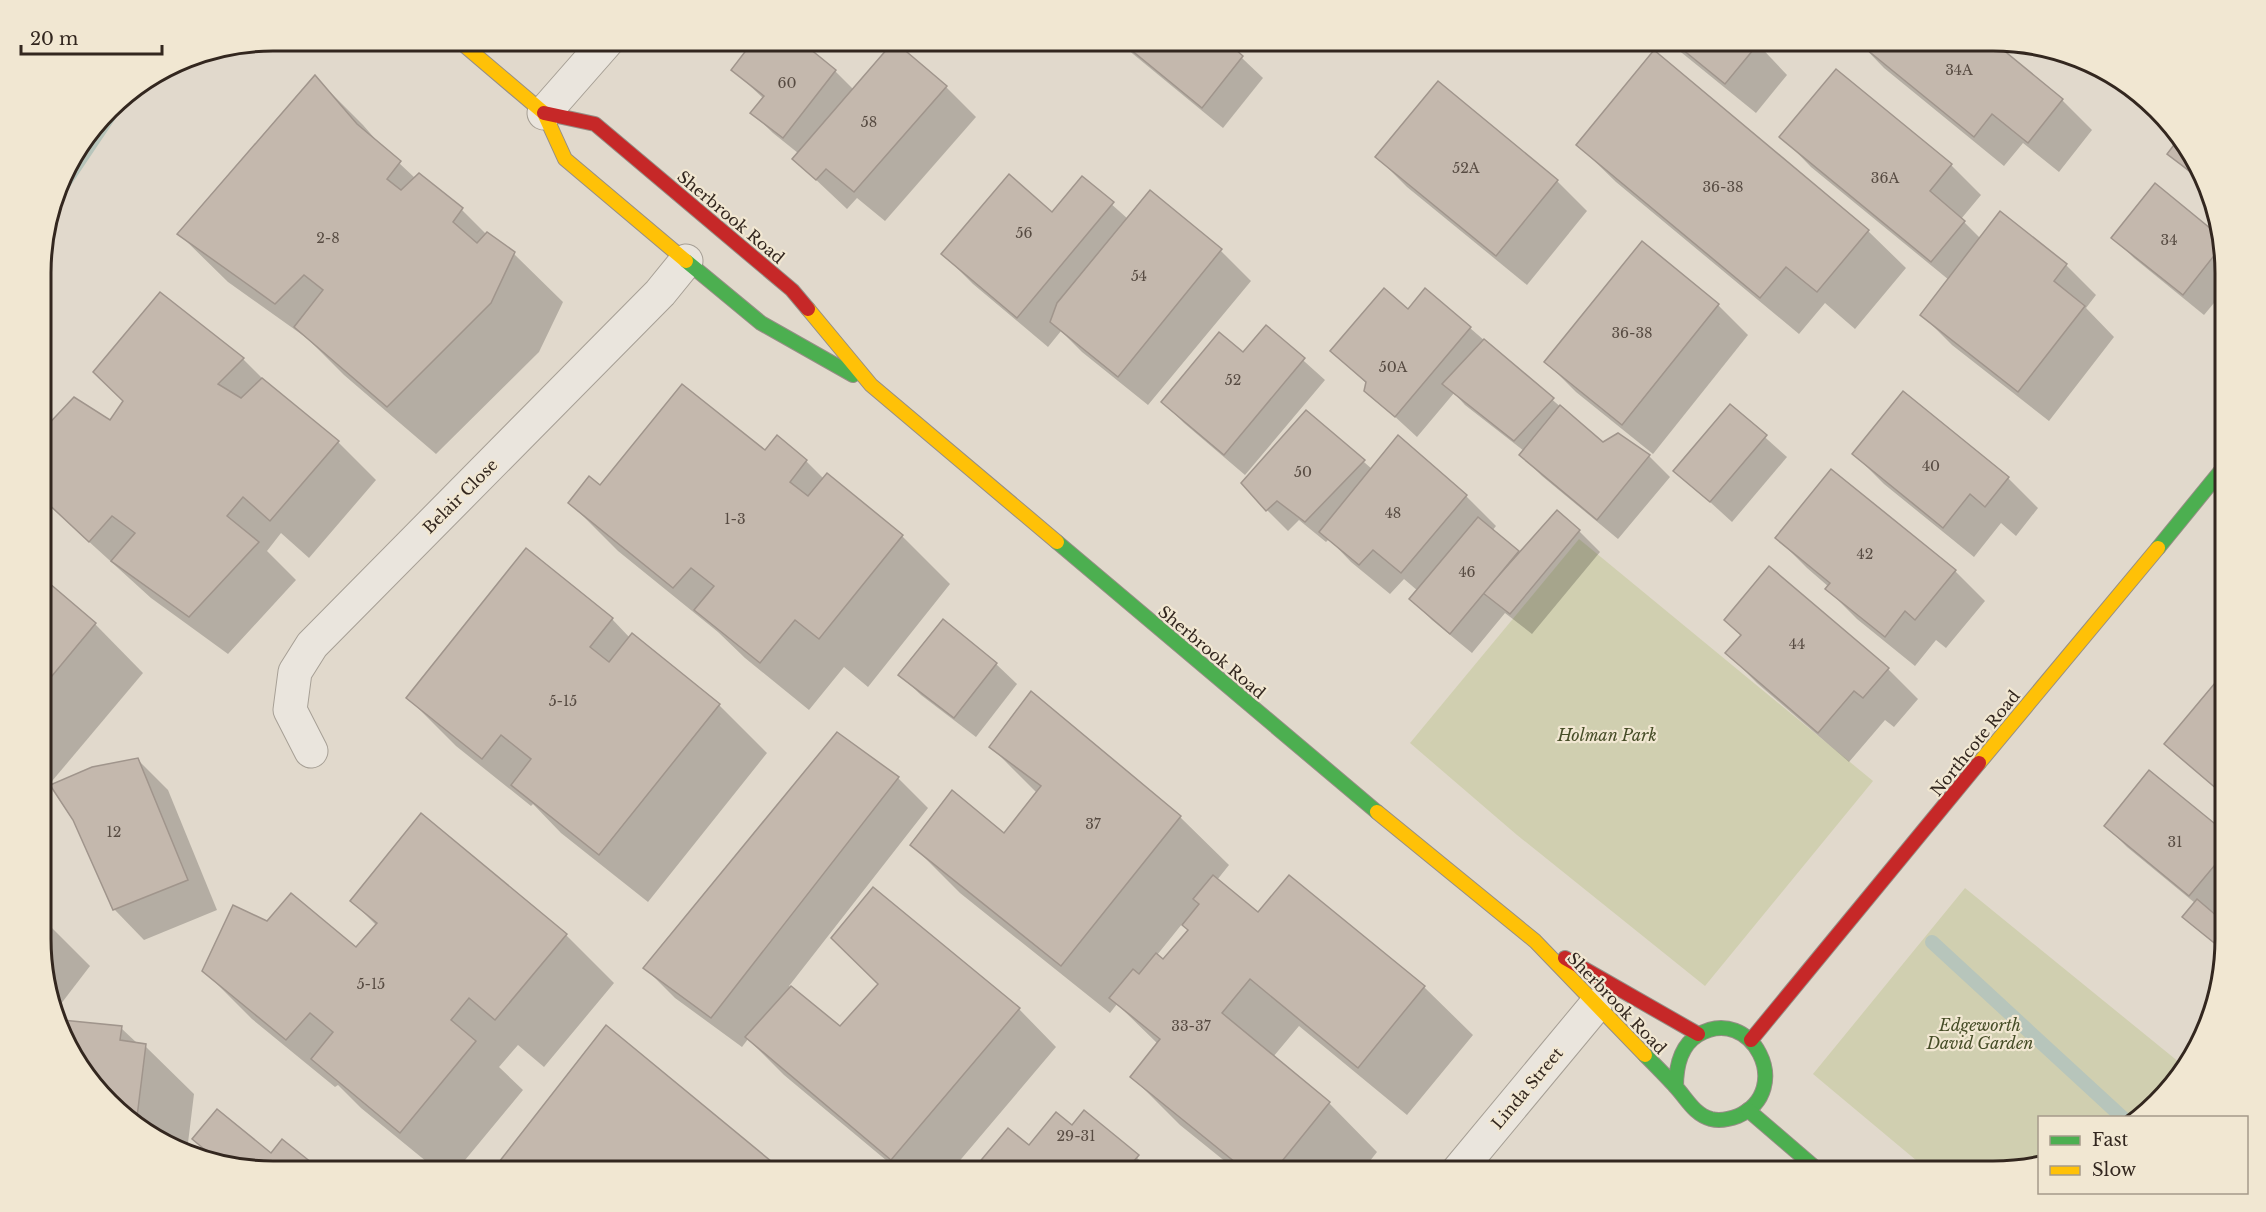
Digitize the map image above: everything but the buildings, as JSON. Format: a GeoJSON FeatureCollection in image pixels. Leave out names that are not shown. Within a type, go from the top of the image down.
{"type":"FeatureCollection","features":[{"type":"Feature","properties":{"kind":"main road","name":"Sherbrook Road"},"geometry":{"type":"LineString","coordinates":[[471,51],[544,114],[565,159],[686,261],[761,323],[871,385]]}},
{"type":"Feature","properties":{"kind":"main road","name":"Sherbrook Road"},"geometry":{"type":"LineString","coordinates":[[544,114],[595,124],[792,290],[871,385],[1391,824],[1535,941],[1595,1006],[1676,1087],[1693,1112],[1706,1118],[1721,1120],[1735,1118],[1748,1110]]}},
{"type":"Feature","properties":{"kind":"main road","name":"Northcote Road"},"geometry":{"type":"LineString","coordinates":[[1751,1040],[2215,478]]}},
{"type":"Feature","properties":{"kind":"main road","name":"Sherbrook Road"},"geometry":{"type":"LineString","coordinates":[[1535,941],[1698,1035],[1685,1045],[1678,1058],[1675,1073],[1676,1087]]}},
{"type":"Feature","properties":{"kind":"main road"},"geometry":{"type":"LineString","coordinates":[[1698,1035],[1709,1030],[1725,1029],[1738,1032],[1751,1040],[1759,1050],[1766,1075],[1764,1088],[1757,1101],[1748,1110],[1807,1161]]}},
{"type":"Feature","properties":{"kind":"street"},"geometry":{"type":"LineString","coordinates":[[544,114],[598,51]]}},
{"type":"Feature","properties":{"kind":"street","name":"Belair Close"},"geometry":{"type":"LineString","coordinates":[[311,751],[290,710],[295,672],[312,645],[660,293],[686,261]]}},
{"type":"Feature","properties":{"kind":"street","name":"Linda Street"},"geometry":{"type":"LineString","coordinates":[[1466,1161],[1595,1006]]}},
{"type":"Feature","properties":{"kind":"green space","name":"Holman Park"},"geometry":{"type":"Polygon","coordinates":[[[1579,539],[1873,781],[1705,986],[1517,835],[1410,743],[1579,539]]]}},
{"type":"Feature","properties":{"kind":"green space","name":"Edgeworth David Garden"},"geometry":{"type":"Polygon","coordinates":[[[1965,888],[2178,1062],[2150,1096],[2127,1116],[2038,1116],[2038,1156],[2008,1161],[1917,1161],[1813,1074],[1965,888]]]}},
{"type":"Feature","properties":{"kind":"waterway"},"geometry":{"type":"LineString","coordinates":[[1932,942],[2121,1116]]}},
{"type":"Feature","properties":{"kind":"traffic: fast"},"geometry":{"type":"LineString","coordinates":[[686,261],[761,323],[853,375]]}},
{"type":"Feature","properties":{"kind":"traffic: fast"},"geometry":{"type":"LineString","coordinates":[[2158,548],[2215,478]]}},
{"type":"Feature","properties":{"kind":"traffic: fast"},"geometry":{"type":"LineString","coordinates":[[1057,542],[1377,812]]}},
{"type":"Feature","properties":{"kind":"traffic: fast"},"geometry":{"type":"LineString","coordinates":[[1645,1055],[1699,1113],[1714,1120],[1738,1116],[1755,1104],[1764,1088],[1765,1071],[1760,1054],[1749,1040],[1735,1030],[1717,1028],[1698,1035],[1687,1045],[1678,1065],[1676,1087]]}},
{"type":"Feature","properties":{"kind":"traffic: fast"},"geometry":{"type":"LineString","coordinates":[[1748,1110],[1807,1161]]}},
{"type":"Feature","properties":{"kind":"traffic: slow"},"geometry":{"type":"LineString","coordinates":[[471,51],[544,113],[565,159],[686,261]]}},
{"type":"Feature","properties":{"kind":"traffic: slow"},"geometry":{"type":"LineString","coordinates":[[808,309],[871,385],[1057,542]]}},
{"type":"Feature","properties":{"kind":"traffic: slow"},"geometry":{"type":"LineString","coordinates":[[1979,763],[2158,548]]}},
{"type":"Feature","properties":{"kind":"traffic: slow"},"geometry":{"type":"LineString","coordinates":[[1377,812],[1535,941],[1645,1055]]}},
{"type":"Feature","properties":{"kind":"traffic: jam"},"geometry":{"type":"LineString","coordinates":[[544,113],[595,124],[792,290],[808,309]]}},
{"type":"Feature","properties":{"kind":"traffic: jam"},"geometry":{"type":"LineString","coordinates":[[1751,1040],[1979,763]]}},
{"type":"Feature","properties":{"kind":"traffic: jam"},"geometry":{"type":"LineString","coordinates":[[1565,958],[1698,1034]]}}]}
